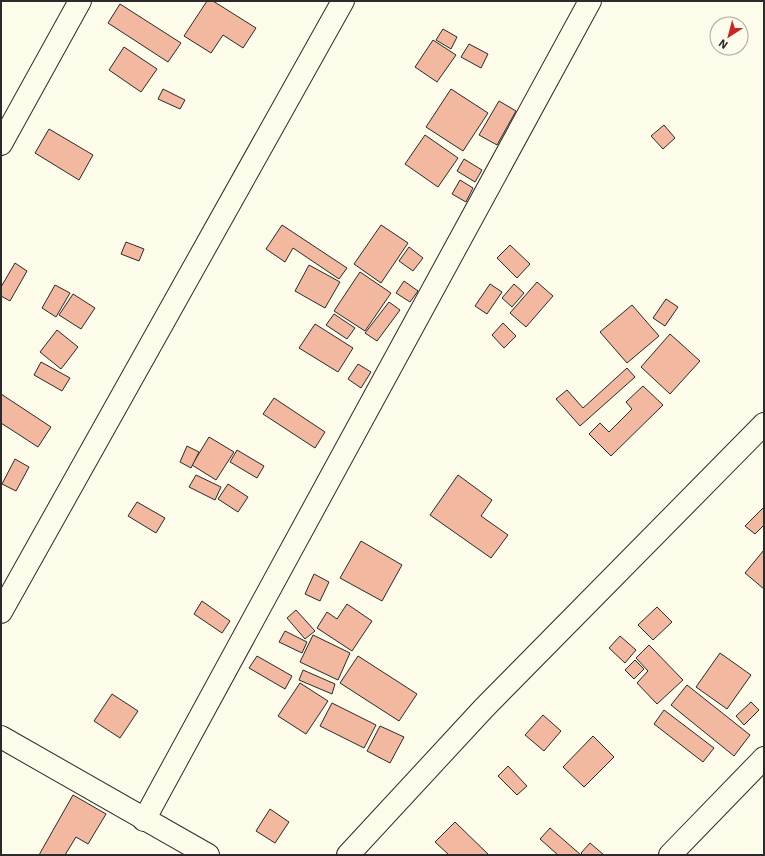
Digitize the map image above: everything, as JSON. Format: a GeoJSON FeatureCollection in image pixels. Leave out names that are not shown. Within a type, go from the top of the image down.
{"type":"FeatureCollection","features":[{"type":"Feature","properties":{"kind":"street"},"geometry":{"type":"LineString","coordinates":[[1,144],[80,1]]}},
{"type":"Feature","properties":{"kind":"street"},"geometry":{"type":"LineString","coordinates":[[1,612],[343,1]]}},
{"type":"Feature","properties":{"kind":"street"},"geometry":{"type":"LineString","coordinates":[[144,820],[590,1]]}},
{"type":"Feature","properties":{"kind":"street"},"geometry":{"type":"LineString","coordinates":[[348,855],[484,708],[764,424]]}},
{"type":"Feature","properties":{"kind":"street"},"geometry":{"type":"LineString","coordinates":[[1,737],[144,820],[208,855]]}},
{"type":"Feature","properties":{"kind":"street"},"geometry":{"type":"LineString","coordinates":[[670,855],[764,758]]}},
{"type":"Feature","properties":{"kind":"building"},"geometry":{"type":"Polygon","coordinates":[[[207,1],[213,1],[256,28],[243,48],[223,35],[211,53],[184,36],[207,1]]]}},
{"type":"Feature","properties":{"kind":"building"},"geometry":{"type":"Polygon","coordinates":[[[120,4],[181,43],[168,62],[108,23],[120,4]]]}},
{"type":"Feature","properties":{"kind":"building"},"geometry":{"type":"Polygon","coordinates":[[[443,29],[457,37],[451,49],[436,40],[443,29]]]}},
{"type":"Feature","properties":{"kind":"building"},"geometry":{"type":"Polygon","coordinates":[[[433,40],[456,55],[437,82],[415,67],[433,40]]]}},
{"type":"Feature","properties":{"kind":"building"},"geometry":{"type":"Polygon","coordinates":[[[469,44],[488,54],[481,68],[461,57],[469,44]]]}},
{"type":"Feature","properties":{"kind":"building"},"geometry":{"type":"Polygon","coordinates":[[[124,47],[157,69],[141,92],[109,70],[124,47]]]}},
{"type":"Feature","properties":{"kind":"building"},"geometry":{"type":"Polygon","coordinates":[[[163,89],[185,100],[180,109],[158,99],[163,89]]]}},
{"type":"Feature","properties":{"kind":"building"},"geometry":{"type":"Polygon","coordinates":[[[451,89],[488,113],[463,151],[426,127],[451,89]]]}},
{"type":"Feature","properties":{"kind":"building"},"geometry":{"type":"Polygon","coordinates":[[[499,101],[516,111],[497,145],[479,135],[499,101]]]}},
{"type":"Feature","properties":{"kind":"building"},"geometry":{"type":"Polygon","coordinates":[[[664,125],[675,138],[663,149],[651,136],[664,125]]]}},
{"type":"Feature","properties":{"kind":"building"},"geometry":{"type":"Polygon","coordinates":[[[49,129],[93,155],[79,180],[35,153],[49,129]]]}},
{"type":"Feature","properties":{"kind":"building"},"geometry":{"type":"Polygon","coordinates":[[[425,135],[458,158],[438,187],[405,164],[425,135]]]}},
{"type":"Feature","properties":{"kind":"building"},"geometry":{"type":"Polygon","coordinates":[[[464,159],[482,170],[475,182],[457,171],[464,159]]]}},
{"type":"Feature","properties":{"kind":"building"},"geometry":{"type":"Polygon","coordinates":[[[460,180],[473,188],[466,202],[452,194],[460,180]]]}},
{"type":"Feature","properties":{"kind":"building"},"geometry":{"type":"Polygon","coordinates":[[[282,225],[347,268],[339,279],[293,248],[285,262],[266,249],[282,225]]]}},
{"type":"Feature","properties":{"kind":"building"},"geometry":{"type":"Polygon","coordinates":[[[381,225],[408,243],[381,283],[354,264],[381,225]]]}},
{"type":"Feature","properties":{"kind":"building"},"geometry":{"type":"Polygon","coordinates":[[[126,242],[144,249],[139,261],[121,254],[126,242]]]}},
{"type":"Feature","properties":{"kind":"building"},"geometry":{"type":"Polygon","coordinates":[[[510,245],[530,264],[517,278],[497,258],[510,245]]]}},
{"type":"Feature","properties":{"kind":"building"},"geometry":{"type":"Polygon","coordinates":[[[409,247],[423,258],[413,271],[399,261],[409,247]]]}},
{"type":"Feature","properties":{"kind":"building"},"geometry":{"type":"Polygon","coordinates":[[[15,263],[27,271],[10,301],[1,296],[1,287],[15,263]]]}},
{"type":"Feature","properties":{"kind":"building"},"geometry":{"type":"Polygon","coordinates":[[[309,265],[340,282],[325,308],[295,291],[309,265]]]}},
{"type":"Feature","properties":{"kind":"building"},"geometry":{"type":"Polygon","coordinates":[[[360,272],[391,293],[365,331],[334,311],[360,272]]]}},
{"type":"Feature","properties":{"kind":"building"},"geometry":{"type":"Polygon","coordinates":[[[404,281],[418,291],[410,302],[396,293],[404,281]]]}},
{"type":"Feature","properties":{"kind":"building"},"geometry":{"type":"Polygon","coordinates":[[[537,282],[553,296],[526,327],[510,313],[537,282]]]}},
{"type":"Feature","properties":{"kind":"building"},"geometry":{"type":"Polygon","coordinates":[[[490,284],[502,292],[487,314],[475,306],[490,284]]]}},
{"type":"Feature","properties":{"kind":"building"},"geometry":{"type":"Polygon","coordinates":[[[514,284],[524,293],[512,307],[502,298],[514,284]]]}},
{"type":"Feature","properties":{"kind":"building"},"geometry":{"type":"Polygon","coordinates":[[[55,285],[70,293],[56,317],[42,308],[55,285]]]}},
{"type":"Feature","properties":{"kind":"building"},"geometry":{"type":"Polygon","coordinates":[[[73,294],[95,308],[81,329],[59,315],[73,294]]]}},
{"type":"Feature","properties":{"kind":"building"},"geometry":{"type":"Polygon","coordinates":[[[666,299],[678,307],[665,326],[653,318],[666,299]]]}},
{"type":"Feature","properties":{"kind":"building"},"geometry":{"type":"Polygon","coordinates":[[[389,302],[400,310],[377,341],[365,333],[389,302]]]}},
{"type":"Feature","properties":{"kind":"building"},"geometry":{"type":"Polygon","coordinates":[[[632,305],[659,336],[627,363],[600,332],[632,305]]]}},
{"type":"Feature","properties":{"kind":"building"},"geometry":{"type":"Polygon","coordinates":[[[334,314],[355,328],[347,339],[326,325],[334,314]]]}},
{"type":"Feature","properties":{"kind":"building"},"geometry":{"type":"Polygon","coordinates":[[[503,323],[516,336],[504,348],[492,335],[503,323]]]}},
{"type":"Feature","properties":{"kind":"building"},"geometry":{"type":"Polygon","coordinates":[[[315,324],[353,348],[338,372],[299,348],[315,324]]]}},
{"type":"Feature","properties":{"kind":"building"},"geometry":{"type":"Polygon","coordinates":[[[57,330],[78,347],[61,369],[40,352],[57,330]]]}},
{"type":"Feature","properties":{"kind":"building"},"geometry":{"type":"Polygon","coordinates":[[[670,334],[700,361],[670,394],[641,367],[670,334]]]}},
{"type":"Feature","properties":{"kind":"building"},"geometry":{"type":"Polygon","coordinates":[[[41,362],[70,378],[62,391],[34,375],[41,362]]]}},
{"type":"Feature","properties":{"kind":"building"},"geometry":{"type":"Polygon","coordinates":[[[358,364],[371,372],[361,388],[348,379],[358,364]]]}},
{"type":"Feature","properties":{"kind":"building"},"geometry":{"type":"Polygon","coordinates":[[[627,368],[635,377],[580,426],[556,399],[567,390],[583,408],[627,368]]]}},
{"type":"Feature","properties":{"kind":"building"},"geometry":{"type":"Polygon","coordinates":[[[643,386],[663,405],[611,456],[589,434],[600,423],[609,432],[632,409],[626,402],[643,386]]]}},
{"type":"Feature","properties":{"kind":"building"},"geometry":{"type":"Polygon","coordinates":[[[1,394],[51,427],[38,447],[1,423],[1,394]]]}},
{"type":"Feature","properties":{"kind":"building"},"geometry":{"type":"Polygon","coordinates":[[[274,398],[325,432],[315,448],[263,414],[274,398]]]}},
{"type":"Feature","properties":{"kind":"building"},"geometry":{"type":"Polygon","coordinates":[[[209,437],[234,452],[216,480],[192,465],[209,437]]]}},
{"type":"Feature","properties":{"kind":"building"},"geometry":{"type":"Polygon","coordinates":[[[187,446],[199,452],[191,468],[180,462],[187,446]]]}},
{"type":"Feature","properties":{"kind":"building"},"geometry":{"type":"Polygon","coordinates":[[[237,450],[264,466],[257,478],[230,462],[237,450]]]}},
{"type":"Feature","properties":{"kind":"building"},"geometry":{"type":"Polygon","coordinates":[[[15,459],[29,467],[16,491],[2,484],[15,459]]]}},
{"type":"Feature","properties":{"kind":"building"},"geometry":{"type":"Polygon","coordinates":[[[196,475],[221,487],[215,500],[189,487],[196,475]]]}},
{"type":"Feature","properties":{"kind":"building"},"geometry":{"type":"Polygon","coordinates":[[[458,475],[492,500],[481,516],[508,535],[491,558],[430,515],[458,475]]]}},
{"type":"Feature","properties":{"kind":"building"},"geometry":{"type":"Polygon","coordinates":[[[228,484],[248,497],[238,512],[218,499],[228,484]]]}},
{"type":"Feature","properties":{"kind":"building"},"geometry":{"type":"Polygon","coordinates":[[[137,502],[165,518],[156,533],[128,516],[137,502]]]}},
{"type":"Feature","properties":{"kind":"building"},"geometry":{"type":"Polygon","coordinates":[[[764,507],[764,525],[755,534],[745,526],[764,507]]]}},
{"type":"Feature","properties":{"kind":"building"},"geometry":{"type":"Polygon","coordinates":[[[361,541],[402,565],[382,601],[340,578],[361,541]]]}},
{"type":"Feature","properties":{"kind":"building"},"geometry":{"type":"Polygon","coordinates":[[[764,550],[764,589],[745,573],[764,550]]]}},
{"type":"Feature","properties":{"kind":"building"},"geometry":{"type":"Polygon","coordinates":[[[314,574],[329,582],[320,601],[305,594],[314,574]]]}},
{"type":"Feature","properties":{"kind":"building"},"geometry":{"type":"Polygon","coordinates":[[[202,601],[230,621],[222,633],[194,614],[202,601]]]}},
{"type":"Feature","properties":{"kind":"building"},"geometry":{"type":"Polygon","coordinates":[[[347,604],[372,621],[352,651],[317,628],[327,612],[337,619],[347,604]]]}},
{"type":"Feature","properties":{"kind":"building"},"geometry":{"type":"Polygon","coordinates":[[[657,607],[672,622],[653,640],[638,625],[657,607]]]}},
{"type":"Feature","properties":{"kind":"building"},"geometry":{"type":"Polygon","coordinates":[[[296,610],[315,631],[305,639],[287,618],[296,610]]]}},
{"type":"Feature","properties":{"kind":"building"},"geometry":{"type":"Polygon","coordinates":[[[285,631],[307,642],[302,653],[279,642],[285,631]]]}},
{"type":"Feature","properties":{"kind":"building"},"geometry":{"type":"Polygon","coordinates":[[[313,635],[350,653],[338,680],[300,662],[313,635]]]}},
{"type":"Feature","properties":{"kind":"building"},"geometry":{"type":"Polygon","coordinates":[[[620,636],[636,650],[625,663],[609,648],[620,636]]]}},
{"type":"Feature","properties":{"kind":"building"},"geometry":{"type":"Polygon","coordinates":[[[649,645],[683,680],[657,704],[637,683],[648,671],[636,658],[649,645]]]}},
{"type":"Feature","properties":{"kind":"building"},"geometry":{"type":"Polygon","coordinates":[[[720,653],[751,675],[727,709],[696,687],[720,653]]]}},
{"type":"Feature","properties":{"kind":"building"},"geometry":{"type":"Polygon","coordinates":[[[257,656],[292,676],[285,689],[249,668],[257,656]]]}},
{"type":"Feature","properties":{"kind":"building"},"geometry":{"type":"Polygon","coordinates":[[[358,656],[417,694],[399,721],[340,683],[358,656]]]}},
{"type":"Feature","properties":{"kind":"building"},"geometry":{"type":"Polygon","coordinates":[[[635,660],[644,669],[634,679],[625,670],[635,660]]]}},
{"type":"Feature","properties":{"kind":"building"},"geometry":{"type":"Polygon","coordinates":[[[303,670],[335,684],[332,694],[299,680],[303,670]]]}},
{"type":"Feature","properties":{"kind":"building"},"geometry":{"type":"Polygon","coordinates":[[[300,683],[328,701],[306,734],[278,716],[300,683]]]}},
{"type":"Feature","properties":{"kind":"building"},"geometry":{"type":"Polygon","coordinates":[[[687,685],[750,735],[734,756],[671,705],[687,685]]]}},
{"type":"Feature","properties":{"kind":"building"},"geometry":{"type":"Polygon","coordinates":[[[112,694],[138,711],[120,738],[94,721],[112,694]]]}},
{"type":"Feature","properties":{"kind":"building"},"geometry":{"type":"Polygon","coordinates":[[[751,702],[759,710],[744,725],[736,716],[751,702]]]}},
{"type":"Feature","properties":{"kind":"building"},"geometry":{"type":"Polygon","coordinates":[[[332,703],[376,725],[364,748],[320,726],[332,703]]]}},
{"type":"Feature","properties":{"kind":"building"},"geometry":{"type":"Polygon","coordinates":[[[664,710],[714,748],[703,762],[654,724],[664,710]]]}},
{"type":"Feature","properties":{"kind":"building"},"geometry":{"type":"Polygon","coordinates":[[[543,715],[561,731],[544,751],[525,735],[543,715]]]}},
{"type":"Feature","properties":{"kind":"building"},"geometry":{"type":"Polygon","coordinates":[[[380,726],[404,737],[390,763],[367,751],[380,726]]]}},
{"type":"Feature","properties":{"kind":"building"},"geometry":{"type":"Polygon","coordinates":[[[593,736],[614,757],[584,787],[563,767],[593,736]]]}},
{"type":"Feature","properties":{"kind":"building"},"geometry":{"type":"Polygon","coordinates":[[[508,766],[527,786],[517,795],[498,776],[508,766]]]}},
{"type":"Feature","properties":{"kind":"building"},"geometry":{"type":"Polygon","coordinates":[[[73,795],[106,814],[88,844],[76,837],[65,855],[39,855],[73,795]]]}},
{"type":"Feature","properties":{"kind":"building"},"geometry":{"type":"Polygon","coordinates":[[[270,809],[289,822],[275,843],[256,831],[270,809]]]}},
{"type":"Feature","properties":{"kind":"building"},"geometry":{"type":"Polygon","coordinates":[[[455,822],[489,855],[449,855],[435,842],[455,822]]]}},
{"type":"Feature","properties":{"kind":"building"},"geometry":{"type":"Polygon","coordinates":[[[550,828],[581,855],[558,855],[540,839],[550,828]]]}},
{"type":"Feature","properties":{"kind":"building"},"geometry":{"type":"Polygon","coordinates":[[[590,843],[604,855],[583,855],[581,853],[590,843]]]}}]}
